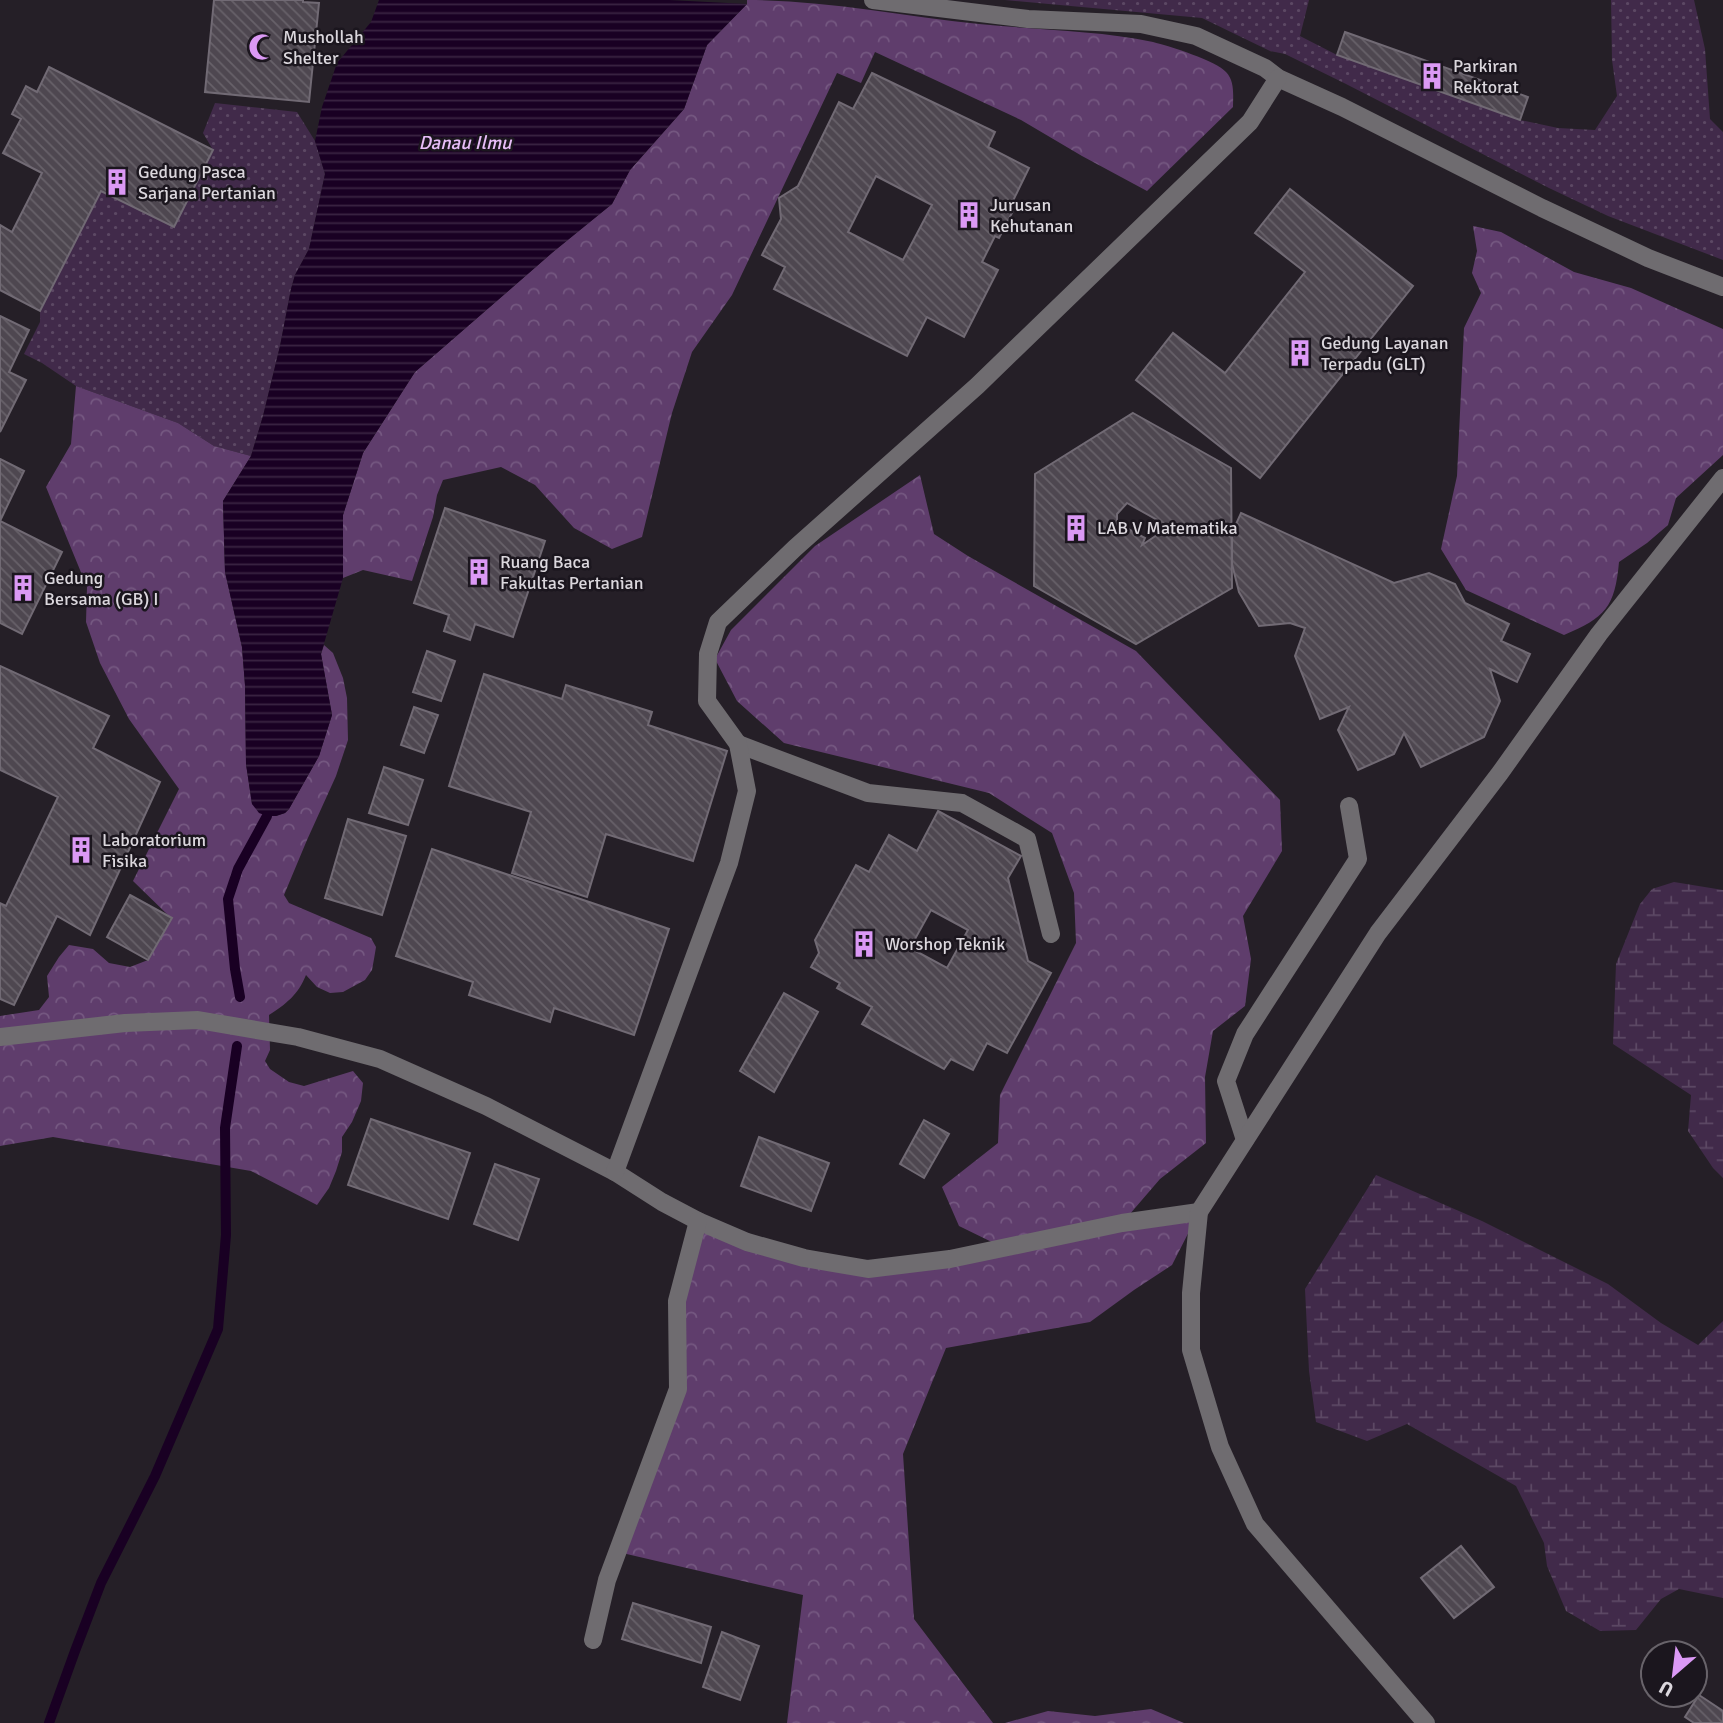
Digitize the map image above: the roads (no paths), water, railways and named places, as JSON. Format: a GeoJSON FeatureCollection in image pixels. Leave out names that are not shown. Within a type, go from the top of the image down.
{"type":"FeatureCollection","features":[{"type":"Feature","properties":{"kind":"lane"},"geometry":{"type":"LineString","coordinates":[[873,0],[1028,19],[1141,24],[1196,36],[1542,208],[1648,258],[1723,287]]}},
{"type":"Feature","properties":{"kind":"lane"},"geometry":{"type":"LineString","coordinates":[[615,1172],[729,863],[747,790],[738,744],[707,701],[708,654],[718,622],[795,548],[977,386],[1250,122],[1278,78]]}},
{"type":"Feature","properties":{"kind":"lane"},"geometry":{"type":"LineString","coordinates":[[1426,1723],[1255,1524],[1220,1447],[1191,1350],[1191,1293],[1199,1212],[1378,933],[1500,773],[1600,634],[1723,478]]}},
{"type":"Feature","properties":{"kind":"lane"},"geometry":{"type":"LineString","coordinates":[[738,744],[868,793],[962,803],[1027,839],[1051,934]]}},
{"type":"Feature","properties":{"kind":"lane"},"geometry":{"type":"LineString","coordinates":[[1245,1140],[1226,1081],[1245,1034],[1358,859],[1349,806]]}},
{"type":"Feature","properties":{"kind":"lane"},"geometry":{"type":"LineString","coordinates":[[0,1037],[125,1023],[198,1020],[298,1037],[380,1059],[486,1106],[615,1172],[698,1221],[747,1242],[804,1258],[867,1269],[950,1259],[1122,1223],[1199,1212]]}},
{"type":"Feature","properties":{"kind":"lane"},"geometry":{"type":"LineString","coordinates":[[593,1640],[607,1580],[678,1389],[677,1301],[698,1221]]}},
{"type":"Feature","properties":{"kind":"water","name":"Danau Ilmu"},"geometry":{"type":"Polygon","coordinates":[[[379,0],[669,0],[747,4],[707,45],[684,109],[630,170],[612,204],[415,372],[363,453],[343,515],[343,578],[321,654],[332,715],[319,756],[289,809],[276,816],[267,816],[259,813],[252,804],[246,764],[242,647],[225,572],[223,501],[251,456],[280,346],[291,289],[309,249],[325,174],[315,141],[322,107],[337,63],[371,22],[379,0]]]}},
{"type":"Feature","properties":{"kind":"waterway"},"geometry":{"type":"LineString","coordinates":[[240,997],[228,899],[238,869],[267,816]]}},
{"type":"Feature","properties":{"kind":"waterway"},"geometry":{"type":"LineString","coordinates":[[49,1723],[101,1583],[155,1476],[218,1329],[226,1235],[225,1128],[237,1046]]}},
{"type":"Feature","properties":{"kind":"place","name":"Mushollah Shelter"},"geometry":{"type":"Point","coordinates":[262,47]}},
{"type":"Feature","properties":{"kind":"place","name":"Parkiran Rektorat"},"geometry":{"type":"Point","coordinates":[1432,76]}},
{"type":"Feature","properties":{"kind":"place","name":"Gedung Pasca Sarjana Pertanian"},"geometry":{"type":"Point","coordinates":[117,182]}},
{"type":"Feature","properties":{"kind":"place","name":"Jurusan Kehutanan"},"geometry":{"type":"Point","coordinates":[969,215]}},
{"type":"Feature","properties":{"kind":"place","name":"Gedung Layanan Terpadu (GLT)"},"geometry":{"type":"Point","coordinates":[1300,353]}},
{"type":"Feature","properties":{"kind":"place","name":"LAB V Matematika"},"geometry":{"type":"Point","coordinates":[1076,528]}},
{"type":"Feature","properties":{"kind":"place","name":"Ruang Baca Fakultas Pertanian"},"geometry":{"type":"Point","coordinates":[479,572]}},
{"type":"Feature","properties":{"kind":"place","name":"Gedung Bersama (GB) I"},"geometry":{"type":"Point","coordinates":[23,588]}},
{"type":"Feature","properties":{"kind":"place","name":"Laboratorium Fisika"},"geometry":{"type":"Point","coordinates":[81,850]}},
{"type":"Feature","properties":{"kind":"place","name":"Worshop Teknik"},"geometry":{"type":"Point","coordinates":[864,944]}}]}
